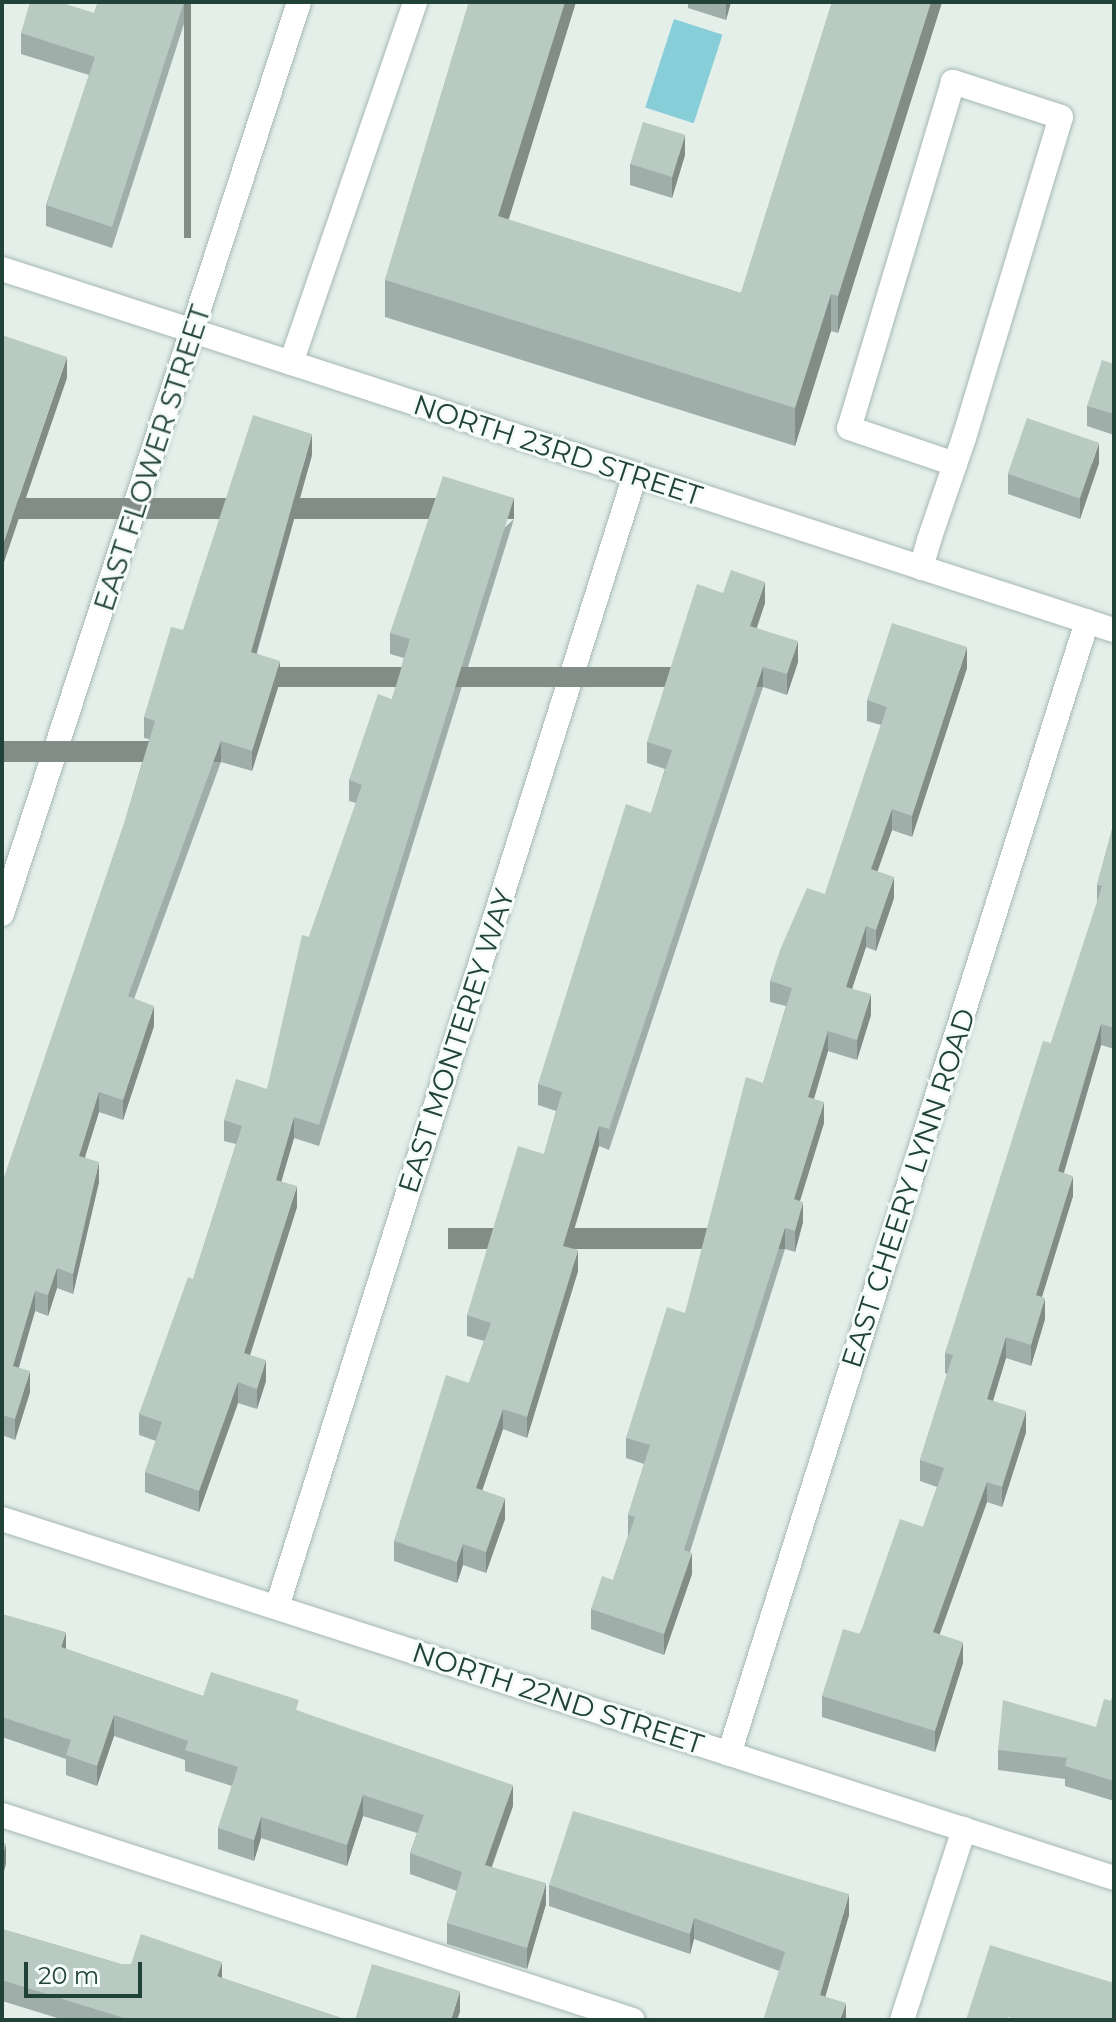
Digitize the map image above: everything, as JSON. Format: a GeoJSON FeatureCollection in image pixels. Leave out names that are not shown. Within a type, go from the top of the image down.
{"type":"FeatureCollection","features":[{"type":"Feature","properties":{"kind":"street","name":"EAST FLOWER STREET"},"geometry":{"type":"LineString","coordinates":[[2,914],[195,332],[299,2]]}},
{"type":"Feature","properties":{"kind":"street"},"geometry":{"type":"LineString","coordinates":[[291,363],[415,2]]}},
{"type":"Feature","properties":{"kind":"street"},"geometry":{"type":"LineString","coordinates":[[921,568],[955,464],[1061,117],[953,82],[849,428],[955,464]]}},
{"type":"Feature","properties":{"kind":"street","name":"NORTH 23RD STREET"},"geometry":{"type":"LineString","coordinates":[[2,269],[1114,630]]}},
{"type":"Feature","properties":{"kind":"street","name":"EAST MONTEREY WAY"},"geometry":{"type":"LineString","coordinates":[[277,1607],[635,475]]}},
{"type":"Feature","properties":{"kind":"street","name":"EAST CHEERY LYNN ROAD"},"geometry":{"type":"LineString","coordinates":[[729,1754],[1087,621]]}},
{"type":"Feature","properties":{"kind":"street","name":"NORTH 22ND STREET"},"geometry":{"type":"LineString","coordinates":[[2,1519],[1114,1878]]}},
{"type":"Feature","properties":{"kind":"street"},"geometry":{"type":"LineString","coordinates":[[2,1815],[633,2020]]}},
{"type":"Feature","properties":{"kind":"street"},"geometry":{"type":"LineString","coordinates":[[902,2020],[964,1829]]}},
{"type":"Feature","properties":{"kind":"water"},"geometry":{"type":"Polygon","coordinates":[[[674,19],[723,35],[694,123],[645,107],[674,19]]]}},
{"type":"Feature","properties":{"kind":"building"},"geometry":{"type":"Polygon","coordinates":[[[30,2],[60,2],[94,13],[98,2],[184,2],[112,227],[46,205],[95,57],[21,33],[30,2]]]}},
{"type":"Feature","properties":{"kind":"building"},"geometry":{"type":"Polygon","coordinates":[[[469,2],[565,2],[498,216],[741,293],[832,2],[931,2],[838,296],[831,294],[795,408],[385,280],[469,2]]]}},
{"type":"Feature","properties":{"kind":"building"},"geometry":{"type":"Polygon","coordinates":[[[643,122],[685,135],[672,177],[630,164],[643,122]]]}},
{"type":"Feature","properties":{"kind":"building"},"geometry":{"type":"Polygon","coordinates":[[[2,335],[67,357],[2,547],[2,335]]]}},
{"type":"Feature","properties":{"kind":"building"},"geometry":{"type":"Polygon","coordinates":[[[1102,360],[1114,364],[1114,414],[1087,406],[1102,360]]]}},
{"type":"Feature","properties":{"kind":"building"},"geometry":{"type":"Polygon","coordinates":[[[253,415],[312,434],[251,652],[280,661],[252,751],[221,741],[128,996],[154,1006],[123,1100],[99,1092],[79,1156],[99,1162],[73,1274],[57,1268],[48,1295],[35,1291],[13,1366],[30,1371],[15,1419],[2,1415],[2,1184],[124,824],[155,721],[144,717],[171,627],[183,630],[253,415]]]}},
{"type":"Feature","properties":{"kind":"building"},"geometry":{"type":"Polygon","coordinates":[[[1027,418],[1099,443],[1080,499],[1008,474],[1027,418]]]}},
{"type":"Feature","properties":{"kind":"building"},"geometry":{"type":"Polygon","coordinates":[[[443,476],[514,498],[319,1125],[294,1117],[276,1180],[297,1186],[244,1353],[266,1360],[257,1389],[238,1382],[199,1491],[145,1472],[162,1422],[139,1414],[188,1277],[193,1279],[242,1126],[224,1120],[236,1079],[267,1089],[302,935],[309,937],[362,785],[349,780],[378,694],[392,699],[410,639],[390,633],[443,476]]]}},
{"type":"Feature","properties":{"kind":"building"},"geometry":{"type":"Polygon","coordinates":[[[731,570],[765,582],[750,626],[798,641],[787,674],[763,667],[609,1129],[599,1126],[563,1246],[578,1250],[527,1417],[503,1409],[476,1488],[505,1498],[486,1552],[463,1544],[457,1562],[394,1541],[446,1375],[469,1383],[491,1323],[467,1315],[518,1146],[544,1154],[562,1092],[538,1084],[626,804],[651,813],[672,750],[647,742],[697,584],[723,593],[731,570]]]}},
{"type":"Feature","properties":{"kind":"building"},"geometry":{"type":"Polygon","coordinates":[[[892,623],[967,647],[912,816],[892,809],[871,869],[894,877],[876,930],[866,926],[846,987],[871,994],[857,1040],[828,1031],[808,1097],[824,1102],[794,1199],[803,1202],[795,1231],[785,1228],[684,1550],[692,1553],[664,1634],[591,1609],[602,1576],[613,1580],[635,1517],[628,1515],[650,1445],[626,1438],[667,1307],[685,1313],[746,1077],[763,1083],[792,988],[770,981],[780,950],[807,888],[825,894],[887,707],[867,700],[892,623]]]}},
{"type":"Feature","properties":{"kind":"building"},"geometry":{"type":"Polygon","coordinates":[[[1114,822],[1114,1028],[1101,1024],[1058,1171],[1073,1176],[1036,1295],[1045,1298],[1031,1345],[1006,1337],[987,1399],[1026,1411],[1002,1487],[987,1482],[933,1632],[963,1642],[935,1731],[822,1696],[843,1629],[860,1634],[900,1519],[923,1527],[944,1468],[920,1460],[953,1355],[945,1353],[1043,1041],[1051,1043],[1102,886],[1097,885],[1114,822]]]}},
{"type":"Feature","properties":{"kind":"building"},"geometry":{"type":"Polygon","coordinates":[[[2,1614],[66,1632],[61,1647],[203,1696],[211,1672],[299,1700],[296,1710],[513,1785],[485,1865],[546,1883],[527,1948],[447,1923],[462,1872],[410,1853],[424,1815],[363,1795],[347,1845],[261,1817],[254,1840],[218,1828],[238,1767],[185,1750],[188,1741],[114,1715],[97,1766],[66,1755],[71,1740],[2,1717],[2,1614]]]}},
{"type":"Feature","properties":{"kind":"building"},"geometry":{"type":"Polygon","coordinates":[[[1114,1692],[1114,1781],[1065,1766],[1067,1758],[998,1750],[1003,1700],[1096,1727],[1104,1699],[1111,1701],[1114,1692]]]}},
{"type":"Feature","properties":{"kind":"building"},"geometry":{"type":"Polygon","coordinates":[[[573,1811],[849,1894],[820,1995],[846,2003],[840,2020],[763,2020],[785,1952],[694,1918],[690,1934],[549,1885],[573,1811]]]}},
{"type":"Feature","properties":{"kind":"building"},"geometry":{"type":"Polygon","coordinates":[[[2,1929],[121,1964],[131,1964],[141,1934],[222,1962],[217,1976],[347,2020],[130,2020],[2,1980],[2,1929]]]}},
{"type":"Feature","properties":{"kind":"building"},"geometry":{"type":"Polygon","coordinates":[[[990,1945],[1114,1983],[1114,2020],[1018,2020],[1008,2017],[1006,2020],[966,2020],[990,1945]]]}},
{"type":"Feature","properties":{"kind":"building"},"geometry":{"type":"Polygon","coordinates":[[[372,1964],[460,1991],[451,2020],[355,2020],[372,1964]]]}}]}
